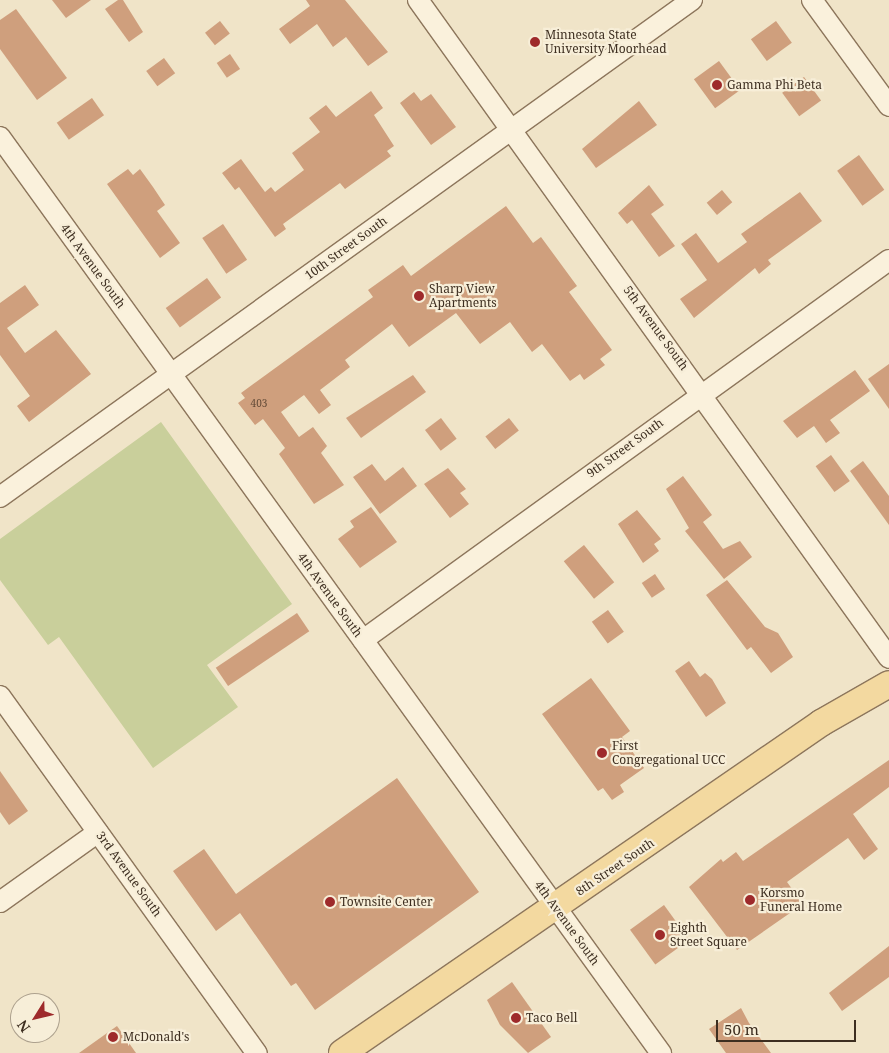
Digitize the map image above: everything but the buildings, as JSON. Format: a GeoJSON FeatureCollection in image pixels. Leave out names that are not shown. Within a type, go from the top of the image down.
{"type":"FeatureCollection","features":[{"type":"Feature","properties":{"kind":"main road","name":"8th Street South"},"geometry":{"type":"LineString","coordinates":[[342,1053],[493,945],[555,907],[821,723],[889,684]]}},
{"type":"Feature","properties":{"kind":"street","name":"5th Avenue South"},"geometry":{"type":"LineString","coordinates":[[418,0],[704,394],[889,658]]}},
{"type":"Feature","properties":{"kind":"street","name":"10th Street South"},"geometry":{"type":"LineString","coordinates":[[0,497],[692,0]]}},
{"type":"Feature","properties":{"kind":"street"},"geometry":{"type":"LineString","coordinates":[[812,0],[889,106]]}},
{"type":"Feature","properties":{"kind":"street","name":"4th Avenue South"},"geometry":{"type":"LineString","coordinates":[[0,137],[660,1053]]}},
{"type":"Feature","properties":{"kind":"street","name":"9th Street South"},"geometry":{"type":"LineString","coordinates":[[363,640],[889,260]]}},
{"type":"Feature","properties":{"kind":"street","name":"3rd Avenue South"},"geometry":{"type":"LineString","coordinates":[[0,696],[257,1053]]}},
{"type":"Feature","properties":{"kind":"street"},"geometry":{"type":"LineString","coordinates":[[0,902],[98,832]]}},
{"type":"Feature","properties":{"kind":"green space"},"geometry":{"type":"Polygon","coordinates":[[[161,422],[292,604],[207,665],[238,707],[153,768],[59,637],[48,645],[0,580],[0,539],[161,422]]]}},
{"type":"Feature","properties":{"kind":"place","name":"Minnesota State University Moorhead"},"geometry":{"type":"Point","coordinates":[535,42]}},
{"type":"Feature","properties":{"kind":"place","name":"Gamma Phi Beta"},"geometry":{"type":"Point","coordinates":[717,85]}},
{"type":"Feature","properties":{"kind":"place","name":"Sharp View Apartments"},"geometry":{"type":"Point","coordinates":[419,296]}},
{"type":"Feature","properties":{"kind":"place","name":"First Congregational UCC"},"geometry":{"type":"Point","coordinates":[602,753]}},
{"type":"Feature","properties":{"kind":"place","name":"Korsmo Funeral Home"},"geometry":{"type":"Point","coordinates":[750,900]}},
{"type":"Feature","properties":{"kind":"place","name":"Townsite Center"},"geometry":{"type":"Point","coordinates":[330,902]}},
{"type":"Feature","properties":{"kind":"place","name":"Eighth Street Square"},"geometry":{"type":"Point","coordinates":[660,935]}},
{"type":"Feature","properties":{"kind":"place","name":"Taco Bell"},"geometry":{"type":"Point","coordinates":[516,1018]}},
{"type":"Feature","properties":{"kind":"place","name":"McDonald's"},"geometry":{"type":"Point","coordinates":[113,1037]}}]}
